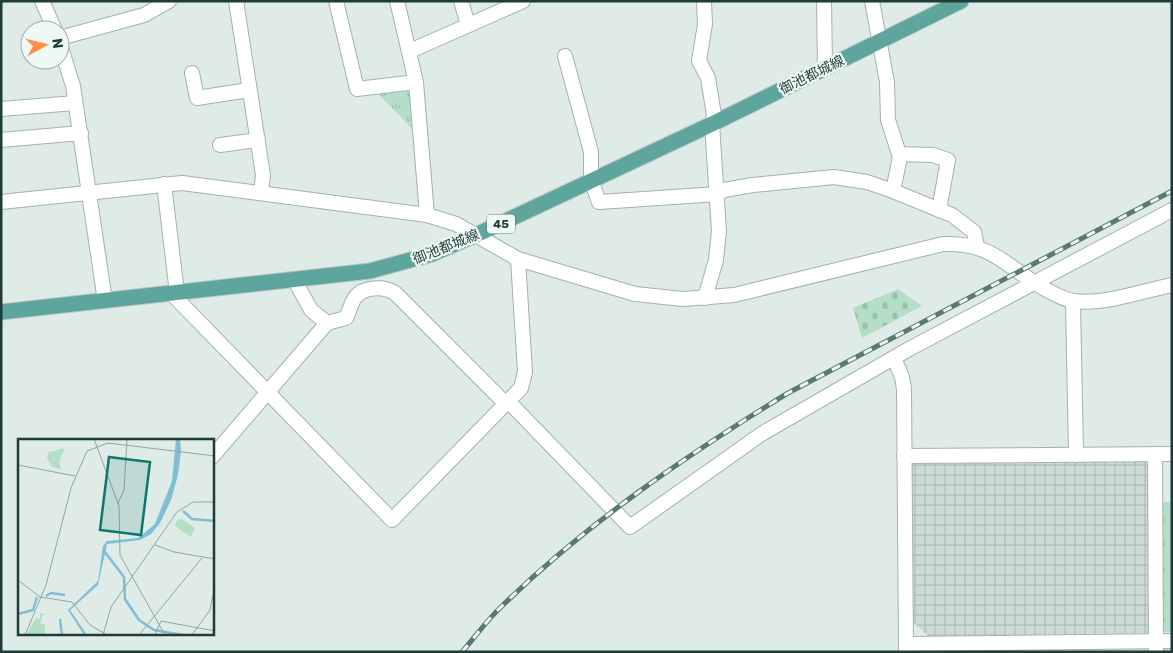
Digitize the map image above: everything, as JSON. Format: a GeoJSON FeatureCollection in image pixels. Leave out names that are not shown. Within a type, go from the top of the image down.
{"type":"FeatureCollection","features":[{"type":"Feature","properties":{"kind":"main road","name":"御池都城線"},"geometry":{"type":"LineString","coordinates":[[1,312],[370,271],[409,262],[476,235],[712,124],[960,1]]}},
{"type":"Feature","properties":{"kind":"street"},"geometry":{"type":"LineString","coordinates":[[42,1],[51,20]]}},
{"type":"Feature","properties":{"kind":"street"},"geometry":{"type":"LineString","coordinates":[[70,35],[144,15],[169,1]]}},
{"type":"Feature","properties":{"kind":"street"},"geometry":{"type":"LineString","coordinates":[[236,1],[263,175],[261,193]]}},
{"type":"Feature","properties":{"kind":"street"},"geometry":{"type":"LineString","coordinates":[[336,1],[357,89],[416,82]]}},
{"type":"Feature","properties":{"kind":"street"},"geometry":{"type":"LineString","coordinates":[[397,1],[416,82],[427,215]]}},
{"type":"Feature","properties":{"kind":"street"},"geometry":{"type":"LineString","coordinates":[[461,1],[468,25]]}},
{"type":"Feature","properties":{"kind":"street"},"geometry":{"type":"LineString","coordinates":[[410,51],[522,1]]}},
{"type":"Feature","properties":{"kind":"street"},"geometry":{"type":"LineString","coordinates":[[704,1],[705,24],[699,61],[708,78],[714,115],[712,124],[719,231],[716,260],[705,298]]}},
{"type":"Feature","properties":{"kind":"street"},"geometry":{"type":"LineString","coordinates":[[824,1],[825,68]]}},
{"type":"Feature","properties":{"kind":"street"},"geometry":{"type":"LineString","coordinates":[[872,1],[878,43],[887,82],[888,120],[898,154],[893,191]]}},
{"type":"Feature","properties":{"kind":"street"},"geometry":{"type":"LineString","coordinates":[[566,56],[591,152],[591,180],[599,202],[718,194],[724,190],[754,185],[834,177],[867,182],[952,215],[974,232],[977,246]]}},
{"type":"Feature","properties":{"kind":"street"},"geometry":{"type":"LineString","coordinates":[[67,70],[76,103],[81,133],[88,193],[105,301]]}},
{"type":"Feature","properties":{"kind":"street"},"geometry":{"type":"LineString","coordinates":[[192,73],[197,98],[249,90]]}},
{"type":"Feature","properties":{"kind":"street"},"geometry":{"type":"LineString","coordinates":[[1,109],[76,103]]}},
{"type":"Feature","properties":{"kind":"street"},"geometry":{"type":"LineString","coordinates":[[1,140],[81,133]]}},
{"type":"Feature","properties":{"kind":"street"},"geometry":{"type":"LineString","coordinates":[[220,145],[258,140]]}},
{"type":"Feature","properties":{"kind":"street"},"geometry":{"type":"LineString","coordinates":[[898,154],[933,155],[948,160],[939,210]]}},
{"type":"Feature","properties":{"kind":"street"},"geometry":{"type":"LineString","coordinates":[[164,184],[174,293],[392,520],[521,388],[525,372],[518,259]]}},
{"type":"Feature","properties":{"kind":"street"},"geometry":{"type":"LineString","coordinates":[[1,202],[164,184],[204,185],[427,215],[442,218],[518,259],[635,294],[683,299],[734,295],[943,244],[963,243],[977,246],[992,253],[1033,282],[1073,301],[1101,300],[1172,285]]}},
{"type":"Feature","properties":{"kind":"street"},"geometry":{"type":"LineString","coordinates":[[214,455],[269,393],[327,323],[346,318],[354,299],[359,293],[378,288],[388,288],[396,293],[507,402],[630,527],[763,433],[894,358],[1033,282],[1172,210]]}},
{"type":"Feature","properties":{"kind":"street"},"geometry":{"type":"LineString","coordinates":[[294,279],[311,310],[327,323]]}},
{"type":"Feature","properties":{"kind":"street"},"geometry":{"type":"LineString","coordinates":[[1073,301],[1076,455]]}},
{"type":"Feature","properties":{"kind":"street"},"geometry":{"type":"LineString","coordinates":[[894,358],[902,377],[904,389],[906,648],[1156,646],[1172,641]]}},
{"type":"Feature","properties":{"kind":"street"},"geometry":{"type":"LineString","coordinates":[[1155,454],[1156,646]]}},
{"type":"Feature","properties":{"kind":"street"},"geometry":{"type":"LineString","coordinates":[[904,456],[1172,454]]}},
{"type":"Feature","properties":{"kind":"shaded area"},"geometry":{"type":"Polygon","coordinates":[[[1145,461],[1150,466],[1150,633],[928,636],[913,622],[910,464],[1145,461]]]}},
{"type":"Feature","properties":{"kind":"shaded area"},"geometry":{"type":"Polygon","coordinates":[[[1172,649],[1172,652],[964,652],[1172,649]]]}},
{"type":"Feature","properties":{"kind":"green space"},"geometry":{"type":"Polygon","coordinates":[[[409,88],[412,129],[374,89],[409,88]]]}},
{"type":"Feature","properties":{"kind":"green space"},"geometry":{"type":"Polygon","coordinates":[[[898,289],[922,306],[862,338],[853,308],[898,289]]]}},
{"type":"Feature","properties":{"kind":"green space"},"geometry":{"type":"Polygon","coordinates":[[[1160,502],[1172,502],[1172,632],[1162,632],[1160,502]]]}},
{"type":"Feature","properties":{"kind":"railway"},"geometry":{"type":"LineString","coordinates":[[462,652],[497,611],[568,546],[603,518],[713,441],[788,393],[1172,191]]}}]}
